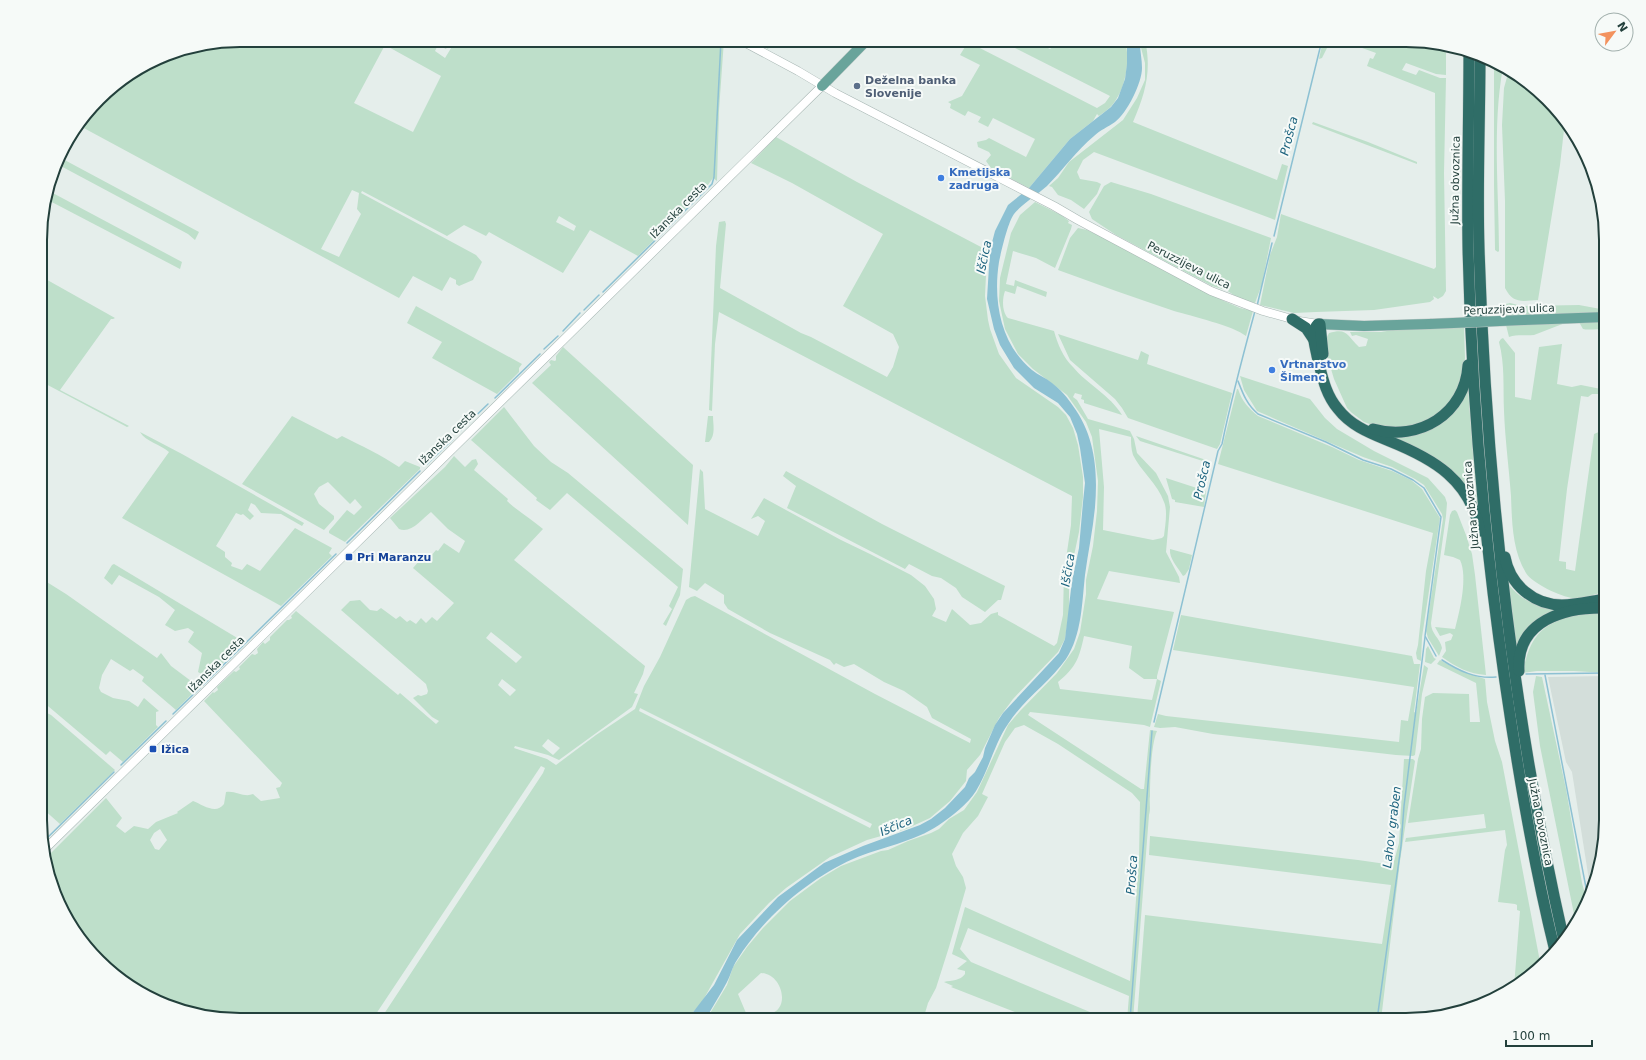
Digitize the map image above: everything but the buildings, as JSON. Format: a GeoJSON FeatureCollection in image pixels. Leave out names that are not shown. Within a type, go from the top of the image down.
{"type":"FeatureCollection","features":[{"type":"Feature","properties":{"kind":"highway","name":"Južna obvoznica"},"geometry":{"type":"LineString","coordinates":[[1469,57],[1468,247],[1477,435],[1490,574],[1519,778],[1554,944]]}},
{"type":"Feature","properties":{"kind":"highway","name":"Južna obvoznica"},"geometry":{"type":"LineString","coordinates":[[1480,62],[1479,247],[1485,394],[1495,513],[1508,631],[1534,799],[1562,932]]}},
{"type":"Feature","properties":{"kind":"highway"},"geometry":{"type":"LineString","coordinates":[[1292,319],[1306,328],[1314,340]]}},
{"type":"Feature","properties":{"kind":"highway"},"geometry":{"type":"LineString","coordinates":[[1319,324],[1326,372],[1330,386],[1337,400],[1349,414],[1364,425],[1389,432],[1407,432],[1425,427],[1448,410],[1464,384],[1467,373],[1467,350],[1472,343]]}},
{"type":"Feature","properties":{"kind":"highway"},"geometry":{"type":"LineString","coordinates":[[1319,324],[1314,330],[1314,340],[1325,386],[1333,402],[1342,414],[1357,426],[1432,461],[1446,471],[1459,484],[1478,519],[1484,560],[1490,574]]}},
{"type":"Feature","properties":{"kind":"highway"},"geometry":{"type":"LineString","coordinates":[[1495,513],[1502,534],[1508,570],[1514,580],[1525,592],[1537,600],[1553,604],[1575,604],[1599,601]]}},
{"type":"Feature","properties":{"kind":"highway"},"geometry":{"type":"LineString","coordinates":[[1534,799],[1534,774],[1519,669],[1524,644],[1535,628],[1550,618],[1599,602]]}},
{"type":"Feature","properties":{"kind":"main road","name":"Ižanska cesta"},"geometry":{"type":"LineString","coordinates":[[822,86],[860,47]]}},
{"type":"Feature","properties":{"kind":"main road","name":"Peruzzijeva ulica"},"geometry":{"type":"LineString","coordinates":[[1319,324],[1364,326],[1599,317]]}},
{"type":"Feature","properties":{"kind":"street","name":"Peruzzijeva ulica"},"geometry":{"type":"LineString","coordinates":[[753,47],[798,71],[822,86],[1054,206],[1210,291],[1263,311],[1292,319],[1319,324]]}},
{"type":"Feature","properties":{"kind":"street","name":"Ižanska cesta"},"geometry":{"type":"LineString","coordinates":[[49,846],[822,86]]}},
{"type":"Feature","properties":{"kind":"shaded area"},"geometry":{"type":"Polygon","coordinates":[[[1599,676],[1599,832],[1589,881],[1572,772],[1566,762],[1548,677],[1599,676]]]}},
{"type":"Feature","properties":{"kind":"green space"},"geometry":{"type":"Polygon","coordinates":[[[228,47],[384,47],[354,103],[413,132],[441,76],[389,47],[437,47],[435,51],[445,58],[452,47],[724,47],[719,110],[717,181],[713,178],[704,190],[638,256],[590,230],[563,273],[489,232],[486,236],[464,225],[447,236],[362,191],[361,193],[476,255],[482,262],[473,280],[459,286],[456,284],[456,280],[450,277],[442,291],[413,276],[399,298],[84,128],[95,113],[113,95],[144,73],[178,57],[228,47]],[[352,190],[321,249],[339,257],[361,214],[357,209],[359,193],[352,190]],[[559,216],[556,222],[574,231],[576,226],[559,216]]]}},
{"type":"Feature","properties":{"kind":"green space"},"geometry":{"type":"Polygon","coordinates":[[[965,47],[978,47],[1097,108],[1105,103],[1110,96],[1013,47],[1046,47],[1050,49],[1053,47],[1126,47],[1127,53],[1125,78],[1115,101],[1099,116],[1097,114],[1093,121],[1070,139],[1029,188],[991,168],[986,161],[991,155],[989,152],[978,147],[977,142],[989,138],[1026,157],[1035,139],[993,118],[988,127],[978,122],[981,117],[968,111],[965,116],[950,108],[951,104],[948,102],[962,96],[980,65],[960,55],[965,47]]]}},
{"type":"Feature","properties":{"kind":"green space"},"geometry":{"type":"Polygon","coordinates":[[[1141,47],[1146,47],[1147,51],[1148,62],[1146,82],[1141,102],[1133,122],[1277,180],[1282,164],[1288,166],[1275,220],[1094,152],[1083,160],[1077,172],[1080,179],[1101,184],[1097,194],[1084,209],[1071,200],[1058,195],[1052,187],[1049,186],[1058,178],[1069,162],[1123,120],[1137,98],[1145,80],[1145,63],[1141,47]]]}},
{"type":"Feature","properties":{"kind":"green space"},"geometry":{"type":"Polygon","coordinates":[[[1322,47],[1328,47],[1322,58],[1319,59],[1322,47]]]}},
{"type":"Feature","properties":{"kind":"green space"},"geometry":{"type":"Polygon","coordinates":[[[1359,47],[1418,47],[1443,51],[1446,53],[1446,75],[1436,74],[1406,63],[1402,70],[1416,75],[1419,70],[1440,78],[1446,78],[1444,173],[1446,291],[1443,296],[1438,299],[1433,296],[1434,299],[1430,302],[1374,310],[1294,313],[1260,305],[1270,255],[1277,237],[1281,214],[1434,269],[1436,267],[1435,93],[1367,66],[1370,58],[1373,59],[1376,53],[1359,47]]]}},
{"type":"Feature","properties":{"kind":"green space"},"geometry":{"type":"Polygon","coordinates":[[[1494,69],[1502,73],[1497,136],[1498,252],[1495,250],[1494,69]]]}},
{"type":"Feature","properties":{"kind":"green space"},"geometry":{"type":"Polygon","coordinates":[[[1507,76],[1533,95],[1551,113],[1564,130],[1560,165],[1538,300],[1523,301],[1515,299],[1511,297],[1505,288],[1505,201],[1502,125],[1504,88],[1507,76]]]}},
{"type":"Feature","properties":{"kind":"green space"},"geometry":{"type":"Polygon","coordinates":[[[1313,122],[1368,142],[1417,162],[1417,164],[1312,124],[1313,122]]]}},
{"type":"Feature","properties":{"kind":"green space"},"geometry":{"type":"Polygon","coordinates":[[[776,137],[857,182],[981,247],[990,250],[986,269],[984,269],[986,275],[985,296],[990,329],[999,354],[1016,378],[1058,407],[1066,415],[1073,428],[1078,445],[1083,477],[1083,497],[1079,532],[1069,579],[1069,612],[1065,639],[1058,652],[1013,699],[999,718],[980,755],[967,770],[966,781],[950,801],[930,818],[906,829],[867,840],[830,857],[786,888],[769,903],[740,934],[702,1002],[692,1013],[385,1013],[543,773],[545,768],[541,766],[377,1013],[228,1013],[203,1009],[178,1003],[155,993],[133,980],[113,965],[95,947],[73,916],[57,882],[50,854],[106,798],[122,818],[116,826],[125,833],[134,826],[148,829],[156,822],[178,813],[177,812],[193,801],[209,808],[217,809],[224,804],[226,792],[246,795],[253,794],[261,801],[280,798],[276,788],[280,787],[282,783],[204,701],[213,692],[214,693],[218,690],[217,687],[234,671],[236,672],[240,669],[239,667],[252,654],[255,655],[258,653],[257,649],[263,642],[265,644],[270,640],[270,637],[287,620],[292,618],[291,616],[296,611],[398,695],[400,693],[436,724],[439,721],[432,717],[413,698],[418,695],[421,696],[427,694],[428,691],[426,684],[341,610],[350,601],[360,600],[370,610],[377,611],[381,608],[396,619],[400,616],[407,622],[410,620],[416,624],[421,618],[426,623],[432,617],[437,621],[454,603],[413,568],[426,553],[431,556],[436,550],[438,551],[444,543],[459,553],[465,541],[448,529],[431,512],[412,528],[403,530],[399,529],[390,518],[445,467],[454,456],[465,467],[472,460],[476,459],[478,464],[474,470],[508,499],[507,501],[543,529],[514,560],[645,666],[634,693],[638,694],[632,707],[559,760],[548,755],[515,746],[514,748],[547,759],[556,765],[596,735],[635,709],[644,686],[660,657],[686,600],[695,596],[875,694],[970,743],[971,739],[932,718],[927,707],[904,691],[884,682],[854,664],[844,667],[836,663],[834,665],[830,660],[770,633],[728,609],[724,603],[724,595],[705,583],[697,591],[689,587],[700,469],[703,472],[705,509],[758,536],[765,521],[758,516],[751,519],[764,498],[841,540],[911,575],[925,586],[934,599],[936,609],[932,616],[946,622],[952,609],[970,625],[981,623],[991,614],[998,612],[998,615],[1054,646],[1057,643],[1063,615],[1064,572],[1071,525],[1072,496],[719,312],[715,344],[712,411],[709,410],[716,246],[719,222],[725,221],[726,224],[720,288],[801,333],[887,377],[893,367],[899,347],[893,334],[843,306],[883,234],[792,183],[751,163],[776,137]],[[491,632],[486,638],[516,663],[522,657],[491,632]],[[502,679],[498,685],[510,696],[516,690],[502,679]],[[640,708],[639,711],[870,828],[872,824],[640,708]],[[548,739],[542,746],[553,755],[560,748],[548,739]],[[160,829],[154,833],[150,840],[155,849],[159,850],[167,840],[160,829]]]}},
{"type":"Feature","properties":{"kind":"green space"},"geometry":{"type":"Polygon","coordinates":[[[65,160],[199,232],[195,240],[188,234],[62,167],[65,160]]]}},
{"type":"Feature","properties":{"kind":"green space"},"geometry":{"type":"Polygon","coordinates":[[[1111,182],[1151,194],[1271,238],[1262,284],[1255,303],[1240,299],[1226,290],[1212,286],[1116,235],[1092,219],[1089,212],[1104,186],[1111,182]]]}},
{"type":"Feature","properties":{"kind":"green space"},"geometry":{"type":"Polygon","coordinates":[[[53,193],[182,262],[180,269],[51,202],[53,193]]]}},
{"type":"Feature","properties":{"kind":"green space"},"geometry":{"type":"Polygon","coordinates":[[[1035,202],[1061,215],[1069,221],[1068,223],[1072,225],[1055,268],[1036,258],[1013,251],[1006,284],[1014,286],[1015,280],[1047,292],[1046,297],[1017,286],[1015,294],[1005,291],[1003,305],[1006,315],[1008,318],[1054,331],[1061,350],[1069,363],[1105,396],[1122,415],[1084,403],[1084,400],[1081,399],[1082,395],[1075,393],[1073,397],[1077,400],[1088,419],[1130,431],[1134,439],[1137,453],[1156,473],[1168,496],[1170,507],[1166,552],[1179,577],[1180,583],[1109,571],[1097,599],[1174,612],[1157,676],[1157,679],[1161,681],[1150,727],[1144,725],[1030,712],[1028,715],[1141,789],[1144,789],[1150,730],[1157,731],[1153,745],[1151,763],[1150,810],[1134,1013],[1128,1013],[1129,996],[968,928],[960,949],[971,962],[1092,1013],[1017,1013],[951,987],[953,986],[944,982],[958,979],[965,974],[965,971],[957,969],[967,961],[952,954],[965,907],[1130,981],[1139,859],[1140,802],[1132,793],[1058,744],[1024,725],[1015,728],[1005,742],[982,794],[988,797],[978,816],[963,833],[952,854],[956,866],[963,877],[966,888],[936,988],[928,1003],[925,1013],[771,1013],[776,1011],[780,1006],[782,992],[775,979],[769,975],[761,973],[738,994],[746,1013],[710,1013],[727,985],[733,967],[747,947],[763,928],[790,901],[821,878],[841,866],[931,833],[939,829],[949,819],[964,810],[977,792],[1008,725],[1057,673],[1074,649],[1080,632],[1086,594],[1086,580],[1093,546],[1097,511],[1098,481],[1092,437],[1086,422],[1067,395],[1033,369],[1018,354],[1005,329],[999,301],[1000,278],[1011,233],[1020,215],[1035,202]],[[1099,429],[1104,487],[1103,530],[1153,540],[1162,538],[1164,536],[1166,514],[1165,506],[1158,489],[1133,455],[1131,448],[1131,437],[1099,429]],[[1084,636],[1076,662],[1069,672],[1058,682],[1060,689],[1152,700],[1157,679],[1144,679],[1129,668],[1132,646],[1084,636]]]}},
{"type":"Feature","properties":{"kind":"green space"},"geometry":{"type":"Polygon","coordinates":[[[1078,228],[1087,230],[1108,240],[1224,301],[1240,308],[1253,311],[1246,336],[1222,325],[1174,311],[1058,270],[1070,238],[1078,228]]]}},
{"type":"Feature","properties":{"kind":"green space"},"geometry":{"type":"Polygon","coordinates":[[[47,280],[115,318],[111,319],[60,390],[129,426],[127,427],[47,385],[47,280]]]}},
{"type":"Feature","properties":{"kind":"green space"},"geometry":{"type":"Polygon","coordinates":[[[1510,303],[1522,306],[1579,305],[1599,309],[1599,312],[1504,316],[1504,308],[1506,304],[1510,303]]]}},
{"type":"Feature","properties":{"kind":"green space"},"geometry":{"type":"Polygon","coordinates":[[[416,306],[522,364],[519,368],[519,372],[497,394],[432,358],[442,342],[407,323],[416,306]]]}},
{"type":"Feature","properties":{"kind":"green space"},"geometry":{"type":"Polygon","coordinates":[[[1599,321],[1599,329],[1583,329],[1579,322],[1599,321]]]}},
{"type":"Feature","properties":{"kind":"green space"},"geometry":{"type":"Polygon","coordinates":[[[1565,323],[1534,335],[1518,335],[1509,337],[1506,325],[1565,323]]]}},
{"type":"Feature","properties":{"kind":"green space"},"geometry":{"type":"Polygon","coordinates":[[[1464,327],[1465,358],[1463,377],[1449,405],[1418,427],[1380,428],[1364,422],[1347,408],[1334,379],[1326,352],[1326,339],[1329,333],[1340,331],[1343,332],[1359,347],[1366,346],[1368,339],[1356,335],[1352,336],[1350,332],[1381,332],[1405,328],[1464,327]]]}},
{"type":"Feature","properties":{"kind":"green space"},"geometry":{"type":"Polygon","coordinates":[[[1058,334],[1138,360],[1141,351],[1149,355],[1147,364],[1232,393],[1220,444],[1217,449],[1128,418],[1115,399],[1070,360],[1058,334]]]}},
{"type":"Feature","properties":{"kind":"green space"},"geometry":{"type":"Polygon","coordinates":[[[1503,338],[1515,353],[1515,397],[1531,400],[1539,347],[1562,344],[1557,384],[1572,387],[1581,385],[1599,389],[1599,394],[1592,394],[1588,397],[1581,396],[1567,489],[1559,561],[1566,562],[1566,569],[1575,571],[1594,434],[1599,432],[1599,593],[1587,597],[1576,598],[1561,595],[1534,581],[1529,577],[1521,564],[1515,545],[1512,525],[1503,368],[1499,342],[1503,338]]]}},
{"type":"Feature","properties":{"kind":"green space"},"geometry":{"type":"Polygon","coordinates":[[[563,347],[693,465],[688,525],[532,383],[551,365],[549,362],[551,360],[556,360],[556,356],[563,347]]]}},
{"type":"Feature","properties":{"kind":"green space"},"geometry":{"type":"Polygon","coordinates":[[[1240,376],[1310,399],[1325,418],[1337,429],[1374,451],[1428,478],[1445,497],[1447,503],[1446,516],[1431,623],[1432,630],[1442,648],[1439,656],[1428,638],[1426,631],[1443,519],[1442,514],[1424,485],[1392,467],[1363,457],[1257,411],[1244,390],[1240,376]]]}},
{"type":"Feature","properties":{"kind":"green space"},"geometry":{"type":"Polygon","coordinates":[[[1468,388],[1477,504],[1468,493],[1385,434],[1417,432],[1468,388]]]}},
{"type":"Feature","properties":{"kind":"green space"},"geometry":{"type":"Polygon","coordinates":[[[1237,389],[1246,404],[1258,416],[1359,460],[1392,471],[1411,480],[1422,489],[1440,518],[1422,637],[1421,661],[1417,659],[1416,653],[1426,571],[1433,533],[1218,464],[1237,389]]]}},
{"type":"Feature","properties":{"kind":"green space"},"geometry":{"type":"Polygon","coordinates":[[[504,407],[534,446],[551,462],[568,473],[683,569],[680,595],[666,626],[663,624],[672,609],[669,606],[678,587],[567,493],[550,510],[536,500],[537,498],[471,440],[504,407]]]}},
{"type":"Feature","properties":{"kind":"green space"},"geometry":{"type":"Polygon","coordinates":[[[292,416],[337,439],[342,436],[399,467],[405,461],[420,467],[420,469],[345,542],[329,533],[329,531],[347,510],[354,515],[362,507],[355,499],[350,504],[328,482],[319,487],[314,494],[319,504],[334,516],[334,519],[324,530],[242,484],[292,416]]]}},
{"type":"Feature","properties":{"kind":"green space"},"geometry":{"type":"Polygon","coordinates":[[[708,416],[713,416],[713,436],[709,442],[705,442],[708,416]]]}},
{"type":"Feature","properties":{"kind":"green space"},"geometry":{"type":"Polygon","coordinates":[[[140,432],[304,523],[302,526],[281,514],[261,513],[255,505],[251,503],[248,510],[254,516],[250,520],[243,514],[241,515],[236,513],[216,546],[225,552],[225,557],[232,563],[231,566],[242,570],[247,564],[260,571],[295,528],[332,548],[329,553],[332,556],[281,606],[122,518],[169,452],[149,441],[140,432]]]}},
{"type":"Feature","properties":{"kind":"green space"},"geometry":{"type":"Polygon","coordinates":[[[1136,436],[1209,461],[1209,463],[1140,441],[1136,436]]]}},
{"type":"Feature","properties":{"kind":"green space"},"geometry":{"type":"Polygon","coordinates":[[[786,471],[882,524],[1005,586],[1001,600],[998,600],[985,612],[962,597],[956,588],[941,578],[932,576],[909,564],[905,569],[787,508],[796,486],[783,476],[786,471]]]}},
{"type":"Feature","properties":{"kind":"green space"},"geometry":{"type":"Polygon","coordinates":[[[1166,478],[1206,491],[1204,507],[1175,502],[1175,500],[1172,499],[1166,478]]]}},
{"type":"Feature","properties":{"kind":"green space"},"geometry":{"type":"Polygon","coordinates":[[[1455,510],[1466,535],[1472,554],[1486,675],[1463,669],[1442,657],[1446,651],[1445,642],[1451,640],[1453,635],[1450,633],[1440,636],[1435,627],[1455,629],[1461,603],[1463,575],[1460,560],[1444,555],[1450,515],[1452,511],[1455,510]]]}},
{"type":"Feature","properties":{"kind":"green space"},"geometry":{"type":"Polygon","coordinates":[[[1170,549],[1192,555],[1189,569],[1185,575],[1183,576],[1174,563],[1170,549]]]}},
{"type":"Feature","properties":{"kind":"green space"},"geometry":{"type":"Polygon","coordinates":[[[114,564],[244,642],[208,678],[198,672],[202,653],[188,642],[194,632],[188,628],[175,631],[165,625],[175,610],[159,597],[119,575],[112,585],[104,578],[114,564]]]}},
{"type":"Feature","properties":{"kind":"green space"},"geometry":{"type":"Polygon","coordinates":[[[47,582],[157,658],[161,653],[171,666],[199,687],[176,710],[142,681],[144,677],[133,669],[130,671],[111,659],[102,675],[99,688],[101,692],[113,698],[129,701],[138,707],[144,698],[159,711],[156,712],[156,725],[158,727],[123,762],[110,751],[106,755],[47,705],[47,582]]]}},
{"type":"Feature","properties":{"kind":"green space"},"geometry":{"type":"Polygon","coordinates":[[[1509,585],[1519,595],[1536,605],[1557,608],[1518,646],[1516,645],[1509,585]]]}},
{"type":"Feature","properties":{"kind":"green space"},"geometry":{"type":"Polygon","coordinates":[[[1599,614],[1599,673],[1537,671],[1523,673],[1528,653],[1536,637],[1549,625],[1571,615],[1599,614]]]}},
{"type":"Feature","properties":{"kind":"green space"},"geometry":{"type":"Polygon","coordinates":[[[1181,615],[1412,656],[1414,664],[1420,664],[1414,712],[1416,713],[1424,665],[1428,668],[1422,694],[1415,755],[1396,755],[1213,734],[1175,727],[1154,727],[1158,714],[1399,742],[1401,720],[1408,721],[1414,687],[1173,650],[1181,615]]]}},
{"type":"Feature","properties":{"kind":"green space"},"geometry":{"type":"Polygon","coordinates":[[[1428,646],[1436,659],[1431,664],[1425,662],[1426,649],[1428,646]]]}},
{"type":"Feature","properties":{"kind":"green space"},"geometry":{"type":"Polygon","coordinates":[[[1440,660],[1458,670],[1485,679],[1487,702],[1495,741],[1502,762],[1539,959],[1515,979],[1520,911],[1517,910],[1517,905],[1515,904],[1498,902],[1507,845],[1505,830],[1405,842],[1406,838],[1486,828],[1484,814],[1408,823],[1418,759],[1421,749],[1422,719],[1425,697],[1433,693],[1469,694],[1470,722],[1480,722],[1476,683],[1437,664],[1440,660]]]}},
{"type":"Feature","properties":{"kind":"green space"},"geometry":{"type":"Polygon","coordinates":[[[1536,676],[1542,677],[1566,789],[1585,892],[1574,914],[1540,746],[1533,692],[1536,676]]]}},
{"type":"Feature","properties":{"kind":"green space"},"geometry":{"type":"Polygon","coordinates":[[[47,713],[115,770],[60,824],[47,812],[47,713]]]}},
{"type":"Feature","properties":{"kind":"green space"},"geometry":{"type":"Polygon","coordinates":[[[1404,759],[1413,759],[1415,761],[1400,861],[1382,1013],[1138,1013],[1145,915],[1382,944],[1391,885],[1149,855],[1150,836],[1393,865],[1399,843],[1404,759]]]}},
{"type":"Feature","properties":{"kind":"water","name":"Iščica"},"geometry":{"type":"Polygon","coordinates":[[[1127,47],[1140,47],[1142,65],[1141,74],[1137,89],[1129,105],[1120,118],[1099,132],[1076,154],[1047,186],[1014,214],[1009,223],[997,276],[998,306],[1001,320],[1012,348],[1032,370],[1055,385],[1069,400],[1086,429],[1093,454],[1096,480],[1094,516],[1085,575],[1082,607],[1078,629],[1071,650],[1066,659],[1052,676],[1014,715],[999,740],[981,783],[973,796],[964,805],[949,818],[929,831],[919,836],[853,859],[836,867],[803,889],[773,915],[748,944],[735,963],[727,982],[709,1013],[692,1013],[714,985],[737,940],[778,897],[824,863],[863,846],[920,825],[931,819],[945,808],[965,787],[969,778],[975,772],[983,757],[985,748],[995,725],[1003,713],[1059,653],[1065,639],[1072,581],[1079,548],[1085,483],[1080,448],[1077,434],[1070,417],[1058,403],[1034,388],[1014,368],[1000,345],[994,329],[987,299],[990,250],[995,231],[1008,205],[1029,188],[1070,139],[1111,107],[1118,98],[1125,79],[1127,47]]]}},
{"type":"Feature","properties":{"kind":"waterway"},"geometry":{"type":"LineString","coordinates":[[603,292],[712,184],[714,177],[721,47]]}},
{"type":"Feature","properties":{"kind":"waterway","name":"Prošca"},"geometry":{"type":"LineString","coordinates":[[1274,236],[1320,47]]}},
{"type":"Feature","properties":{"kind":"waterway","name":"Prošca"},"geometry":{"type":"LineString","coordinates":[[1257,306],[1272,243]]}},
{"type":"Feature","properties":{"kind":"waterway"},"geometry":{"type":"LineString","coordinates":[[584,310],[599,295]]}},
{"type":"Feature","properties":{"kind":"waterway","name":"Prošca"},"geometry":{"type":"LineString","coordinates":[[1154,722],[1218,451],[1222,444],[1233,394],[1255,311]]}},
{"type":"Feature","properties":{"kind":"waterway"},"geometry":{"type":"LineString","coordinates":[[563,331],[580,313]]}},
{"type":"Feature","properties":{"kind":"waterway"},"geometry":{"type":"LineString","coordinates":[[544,349],[558,336]]}},
{"type":"Feature","properties":{"kind":"waterway"},"geometry":{"type":"LineString","coordinates":[[495,398],[540,354]]}},
{"type":"Feature","properties":{"kind":"waterway"},"geometry":{"type":"LineString","coordinates":[[1238,381],[1248,403],[1258,414],[1326,442],[1363,460],[1391,469],[1413,480],[1424,488],[1441,517],[1425,636],[1436,656]]}},
{"type":"Feature","properties":{"kind":"waterway"},"geometry":{"type":"LineString","coordinates":[[459,432],[488,404]]}},
{"type":"Feature","properties":{"kind":"waterway"},"geometry":{"type":"LineString","coordinates":[[427,464],[453,439]]}},
{"type":"Feature","properties":{"kind":"waterway"},"geometry":{"type":"LineString","coordinates":[[347,543],[420,471]]}},
{"type":"Feature","properties":{"kind":"waterway"},"geometry":{"type":"LineString","coordinates":[[203,685],[336,554]]}},
{"type":"Feature","properties":{"kind":"waterway","name":"Lahov graben"},"geometry":{"type":"LineString","coordinates":[[1378,1013],[1401,846],[1404,806],[1425,637]]}},
{"type":"Feature","properties":{"kind":"waterway"},"geometry":{"type":"LineString","coordinates":[[1442,660],[1455,668],[1468,673],[1482,677],[1496,677]]}},
{"type":"Feature","properties":{"kind":"waterway"},"geometry":{"type":"LineString","coordinates":[[1526,674],[1599,673]]}},
{"type":"Feature","properties":{"kind":"waterway"},"geometry":{"type":"LineString","coordinates":[[1545,675],[1586,889]]}},
{"type":"Feature","properties":{"kind":"waterway"},"geometry":{"type":"LineString","coordinates":[[173,714],[200,688]]}},
{"type":"Feature","properties":{"kind":"waterway"},"geometry":{"type":"LineString","coordinates":[[121,765],[166,721]]}},
{"type":"Feature","properties":{"kind":"waterway","name":"Prošca"},"geometry":{"type":"LineString","coordinates":[[1131,1013],[1152,731]]}},
{"type":"Feature","properties":{"kind":"waterway"},"geometry":{"type":"LineString","coordinates":[[48,837],[114,772]]}},
{"type":"Feature","properties":{"kind":"place","name":"Deželna banka Slovenije"},"geometry":{"type":"Point","coordinates":[857,86]}},
{"type":"Feature","properties":{"kind":"place","name":"Kmetijska zadruga"},"geometry":{"type":"Point","coordinates":[941,178]}},
{"type":"Feature","properties":{"kind":"place","name":"Vrtnarstvo Šimenc"},"geometry":{"type":"Point","coordinates":[1272,370]}},
{"type":"Feature","properties":{"kind":"place","name":"Pri Maranzu"},"geometry":{"type":"Point","coordinates":[349,557]}},
{"type":"Feature","properties":{"kind":"place","name":"Ižica"},"geometry":{"type":"Point","coordinates":[153,749]}}]}
